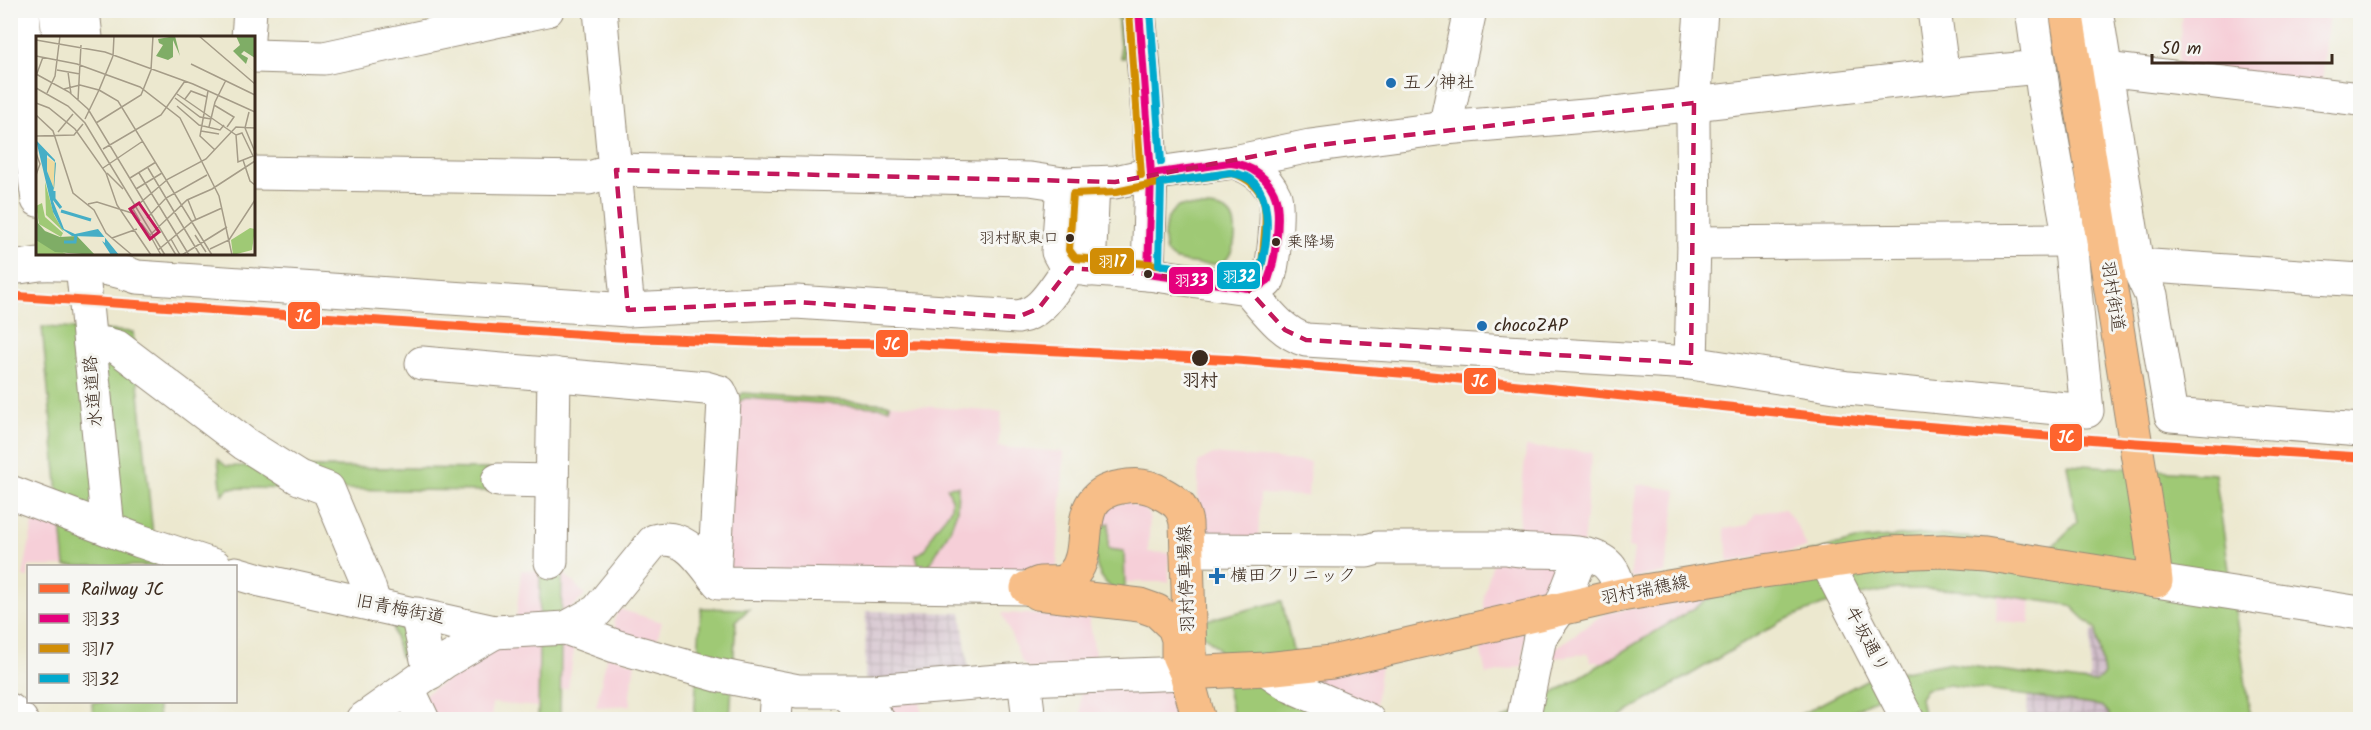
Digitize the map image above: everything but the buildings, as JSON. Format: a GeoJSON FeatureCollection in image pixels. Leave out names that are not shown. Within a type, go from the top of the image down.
{"type":"FeatureCollection","features":[{"type":"Feature","properties":{"kind":"main road","name":"羽村街道"},"geometry":{"type":"LineString","coordinates":[[2066,10],[2156,581]]}},
{"type":"Feature","properties":{"kind":"main road","name":"羽村停車場線"},"geometry":{"type":"LineString","coordinates":[[1027,588],[1039,583],[1058,584],[1076,571],[1082,553],[1084,523],[1089,509],[1106,492],[1131,485],[1155,489],[1181,506],[1186,523],[1190,655],[1186,673]]}},
{"type":"Feature","properties":{"kind":"main road","name":"羽村瑞穂線"},"geometry":{"type":"LineString","coordinates":[[1186,673],[1266,669],[1356,658],[1621,595],[1826,561],[1908,552],[1969,553],[2035,561],[2156,581]]}},
{"type":"Feature","properties":{"kind":"main road"},"geometry":{"type":"LineString","coordinates":[[1082,553],[1095,582],[1115,602]]}},
{"type":"Feature","properties":{"kind":"main road","name":"羽村停車場線"},"geometry":{"type":"LineString","coordinates":[[1027,588],[1038,594],[1150,607],[1171,622],[1176,633],[1178,656],[1186,673]]}},
{"type":"Feature","properties":{"kind":"main road"},"geometry":{"type":"LineString","coordinates":[[1186,673],[1199,720]]}},
{"type":"Feature","properties":{"kind":"street"},"geometry":{"type":"LineString","coordinates":[[24,10],[21,154],[36,195]]}},
{"type":"Feature","properties":{"kind":"street"},"geometry":{"type":"LineString","coordinates":[[56,10],[59,36]]}},
{"type":"Feature","properties":{"kind":"street"},"geometry":{"type":"LineString","coordinates":[[83,10],[86,36]]}},
{"type":"Feature","properties":{"kind":"street"},"geometry":{"type":"LineString","coordinates":[[248,36],[250,10]]}},
{"type":"Feature","properties":{"kind":"street"},"geometry":{"type":"LineString","coordinates":[[255,56],[324,58],[547,10]]}},
{"type":"Feature","properties":{"kind":"street"},"geometry":{"type":"LineString","coordinates":[[600,10],[628,310]]}},
{"type":"Feature","properties":{"kind":"street"},"geometry":{"type":"LineString","coordinates":[[1139,10],[1150,174],[1148,274]]}},
{"type":"Feature","properties":{"kind":"street"},"geometry":{"type":"LineString","coordinates":[[1445,128],[1470,10]]}},
{"type":"Feature","properties":{"kind":"street"},"geometry":{"type":"LineString","coordinates":[[1691,363],[1694,103],[1701,10]]}},
{"type":"Feature","properties":{"kind":"street"},"geometry":{"type":"LineString","coordinates":[[1934,10],[1943,76]]}},
{"type":"Feature","properties":{"kind":"street"},"geometry":{"type":"LineString","coordinates":[[1247,288],[1285,330],[1295,337],[1306,340],[1691,363],[1848,388],[2087,411],[2070,240],[2032,10]]}},
{"type":"Feature","properties":{"kind":"street"},"geometry":{"type":"LineString","coordinates":[[2097,10],[2104,69],[2137,265],[2151,295],[2171,415],[2361,430]]}},
{"type":"Feature","properties":{"kind":"street"},"geometry":{"type":"LineString","coordinates":[[255,173],[589,178],[616,170],[1030,179],[1078,183],[1115,182],[1150,174],[1234,162],[1303,147],[1445,128],[1597,115],[2040,67]]}},
{"type":"Feature","properties":{"kind":"street"},"geometry":{"type":"LineString","coordinates":[[2104,69],[2361,99]]}},
{"type":"Feature","properties":{"kind":"street"},"geometry":{"type":"LineString","coordinates":[[1078,183],[1058,252],[1063,261],[1080,269],[1148,274],[1247,288],[1261,286],[1268,280],[1273,269],[1277,199],[1281,177],[1291,160],[1303,147]]}},
{"type":"Feature","properties":{"kind":"street"},"geometry":{"type":"LineString","coordinates":[[1234,162],[1260,174],[1277,199]]}},
{"type":"Feature","properties":{"kind":"street"},"geometry":{"type":"LineString","coordinates":[[1694,243],[2070,240]]}},
{"type":"Feature","properties":{"kind":"street"},"geometry":{"type":"LineString","coordinates":[[10,267],[22,268],[45,259],[82,260],[137,277],[628,310],[796,302],[1018,317],[1029,315],[1040,308],[1080,269]]}},
{"type":"Feature","properties":{"kind":"street","name":"水道道路"},"geometry":{"type":"LineString","coordinates":[[82,260],[108,529]]}},
{"type":"Feature","properties":{"kind":"street"},"geometry":{"type":"LineString","coordinates":[[2137,265],[2361,280]]}},
{"type":"Feature","properties":{"kind":"street"},"geometry":{"type":"LineString","coordinates":[[90,343],[117,347],[245,444],[309,483],[328,489],[375,606]]}},
{"type":"Feature","properties":{"kind":"street"},"geometry":{"type":"LineString","coordinates":[[422,363],[706,388],[720,392],[724,401],[714,578]]}},
{"type":"Feature","properties":{"kind":"street"},"geometry":{"type":"LineString","coordinates":[[551,562],[554,374]]}},
{"type":"Feature","properties":{"kind":"street"},"geometry":{"type":"LineString","coordinates":[[498,480],[552,481]]}},
{"type":"Feature","properties":{"kind":"street"},"geometry":{"type":"LineString","coordinates":[[10,492],[209,565]]}},
{"type":"Feature","properties":{"kind":"street"},"geometry":{"type":"LineString","coordinates":[[566,628],[597,611],[654,541],[666,537],[678,540],[688,547],[719,583],[1027,588]]}},
{"type":"Feature","properties":{"kind":"street"},"geometry":{"type":"LineString","coordinates":[[1187,550],[1366,551],[1507,548],[1516,551],[1565,551],[1596,558],[1611,568],[1621,595]]}},
{"type":"Feature","properties":{"kind":"street"},"geometry":{"type":"LineString","coordinates":[[1523,720],[1540,637],[1560,609],[1581,555]]}},
{"type":"Feature","properties":{"kind":"street","name":"牛坂通り"},"geometry":{"type":"LineString","coordinates":[[1826,561],[1908,720]]}},
{"type":"Feature","properties":{"kind":"street","name":"旧青梅街道"},"geometry":{"type":"LineString","coordinates":[[237,573],[495,632],[566,628]]}},
{"type":"Feature","properties":{"kind":"street"},"geometry":{"type":"LineString","coordinates":[[2156,581],[2361,613]]}},
{"type":"Feature","properties":{"kind":"street"},"geometry":{"type":"LineString","coordinates":[[417,614],[429,673]]}},
{"type":"Feature","properties":{"kind":"street"},"geometry":{"type":"LineString","coordinates":[[566,628],[717,675],[777,688],[842,692],[1024,679],[1186,673]]}},
{"type":"Feature","properties":{"kind":"street"},"geometry":{"type":"LineString","coordinates":[[362,720],[429,673],[495,632]]}},
{"type":"Feature","properties":{"kind":"street"},"geometry":{"type":"LineString","coordinates":[[1266,669],[1291,686],[1368,720]]}},
{"type":"Feature","properties":{"kind":"street"},"geometry":{"type":"LineString","coordinates":[[1024,679],[1029,720]]}},
{"type":"Feature","properties":{"kind":"street"},"geometry":{"type":"LineString","coordinates":[[775,720],[777,688]]}},
{"type":"Feature","properties":{"kind":"street"},"geometry":{"type":"LineString","coordinates":[[403,691],[414,701],[423,720]]}},
{"type":"Feature","properties":{"kind":"street"},"geometry":{"type":"LineString","coordinates":[[842,692],[878,720]]}},
{"type":"Feature","properties":{"kind":"street"},"geometry":{"type":"LineString","coordinates":[[10,710],[21,720]]}},
{"type":"Feature","properties":{"kind":"highlighted area"},"geometry":{"type":"Polygon","coordinates":[[[1694,103],[1691,363],[1306,340],[1285,330],[1247,288],[1148,274],[1070,268],[1039,308],[1018,317],[796,302],[628,310],[616,170],[1115,182],[1310,146],[1694,103]]]}},
{"type":"Feature","properties":{"kind":"shaded area"},"geometry":{"type":"Polygon","coordinates":[[[2182,11],[2329,11],[2322,84],[2178,67],[2182,11]]]}},
{"type":"Feature","properties":{"kind":"shaded area"},"geometry":{"type":"Polygon","coordinates":[[[743,393],[1002,412],[998,447],[1064,452],[1057,566],[1044,578],[733,573],[725,565],[735,401],[743,393]]]}},
{"type":"Feature","properties":{"kind":"shaded area"},"geometry":{"type":"Polygon","coordinates":[[[1526,447],[1592,452],[1583,545],[1517,544],[1526,447]]]}},
{"type":"Feature","properties":{"kind":"shaded area"},"geometry":{"type":"Polygon","coordinates":[[[1213,454],[1310,462],[1308,496],[1260,494],[1258,543],[1198,544],[1198,462],[1213,454]]]}},
{"type":"Feature","properties":{"kind":"shaded area"},"geometry":{"type":"Polygon","coordinates":[[[1637,484],[1677,490],[1665,573],[1630,578],[1634,549],[1628,548],[1637,484]]]}},
{"type":"Feature","properties":{"kind":"shaded area"},"geometry":{"type":"Polygon","coordinates":[[[1131,501],[1131,505],[1144,506],[1150,516],[1148,552],[1169,553],[1169,582],[1124,582],[1124,551],[1108,550],[1095,528],[1109,506],[1131,501]]]}},
{"type":"Feature","properties":{"kind":"shaded area"},"geometry":{"type":"Polygon","coordinates":[[[1785,508],[1799,529],[1807,548],[1729,562],[1724,529],[1748,525],[1755,514],[1785,508]]]}},
{"type":"Feature","properties":{"kind":"shaded area"},"geometry":{"type":"Polygon","coordinates":[[[35,513],[78,529],[112,565],[27,565],[27,578],[23,577],[35,513]]]}},
{"type":"Feature","properties":{"kind":"shaded area"},"geometry":{"type":"Polygon","coordinates":[[[1562,557],[1551,596],[1484,612],[1484,595],[1494,558],[1562,557]]]}},
{"type":"Feature","properties":{"kind":"shaded area"},"geometry":{"type":"Polygon","coordinates":[[[521,570],[564,573],[585,595],[562,613],[516,620],[521,570]]]}},
{"type":"Feature","properties":{"kind":"shaded area"},"geometry":{"type":"Polygon","coordinates":[[[1998,570],[2031,575],[2030,623],[1996,621],[1998,570]]]}},
{"type":"Feature","properties":{"kind":"shaded area"},"geometry":{"type":"Polygon","coordinates":[[[1744,588],[1625,662],[1591,662],[1588,653],[1548,659],[1550,652],[1605,613],[1744,588]]]}},
{"type":"Feature","properties":{"kind":"shaded area"},"geometry":{"type":"Polygon","coordinates":[[[619,609],[662,622],[655,646],[616,631],[614,621],[619,609]]]}},
{"type":"Feature","properties":{"kind":"shaded area"},"geometry":{"type":"Polygon","coordinates":[[[866,611],[961,613],[969,674],[865,681],[866,611]]]}},
{"type":"Feature","properties":{"kind":"shaded area"},"geometry":{"type":"Polygon","coordinates":[[[1002,613],[1089,617],[1097,667],[1029,669],[1022,662],[1002,613]]]}},
{"type":"Feature","properties":{"kind":"shaded area"},"geometry":{"type":"Polygon","coordinates":[[[1525,631],[1523,666],[1486,675],[1479,642],[1525,631]]]}},
{"type":"Feature","properties":{"kind":"shaded area"},"geometry":{"type":"Polygon","coordinates":[[[2092,631],[2114,634],[2119,719],[2027,718],[2028,681],[2089,680],[2092,631]]]}},
{"type":"Feature","properties":{"kind":"shaded area"},"geometry":{"type":"Polygon","coordinates":[[[551,642],[575,645],[568,688],[543,692],[539,707],[492,703],[492,717],[429,716],[421,697],[492,650],[502,646],[551,642]]]}},
{"type":"Feature","properties":{"kind":"shaded area"},"geometry":{"type":"Polygon","coordinates":[[[607,655],[635,663],[630,694],[631,705],[596,707],[607,655]]]}},
{"type":"Feature","properties":{"kind":"shaded area"},"geometry":{"type":"Polygon","coordinates":[[[1381,666],[1374,716],[1293,681],[1381,666]]]}},
{"type":"Feature","properties":{"kind":"shaded area"},"geometry":{"type":"Polygon","coordinates":[[[1175,684],[1185,719],[1081,719],[1080,688],[1175,684]]]}},
{"type":"Feature","properties":{"kind":"shaded area"},"geometry":{"type":"Polygon","coordinates":[[[920,697],[922,719],[887,719],[871,703],[920,697]]]}},
{"type":"Feature","properties":{"kind":"green space"},"geometry":{"type":"Polygon","coordinates":[[[1117,13],[1120,13],[1125,58],[1121,58],[1117,13]]]}},
{"type":"Feature","properties":{"kind":"green space"},"geometry":{"type":"Polygon","coordinates":[[[1181,206],[1217,208],[1231,216],[1235,230],[1234,245],[1223,262],[1207,264],[1187,262],[1174,259],[1166,252],[1164,239],[1166,225],[1171,213],[1181,206]]]}},
{"type":"Feature","properties":{"kind":"green space"},"geometry":{"type":"Polygon","coordinates":[[[42,327],[133,332],[156,565],[65,565],[42,327]]]}},
{"type":"Feature","properties":{"kind":"green space"},"geometry":{"type":"Polygon","coordinates":[[[743,393],[890,404],[889,408],[745,398],[739,402],[735,401],[743,393]]]}},
{"type":"Feature","properties":{"kind":"green space"},"geometry":{"type":"Polygon","coordinates":[[[218,459],[226,466],[490,469],[489,491],[229,488],[222,495],[218,459]]]}},
{"type":"Feature","properties":{"kind":"green space"},"geometry":{"type":"Polygon","coordinates":[[[2067,464],[2215,474],[2251,719],[2110,719],[2109,713],[2101,706],[1949,685],[1926,689],[1920,698],[1924,719],[1879,697],[1838,719],[1792,719],[1872,677],[1947,663],[2095,683],[2104,675],[2096,630],[2070,605],[1971,591],[1896,589],[1855,596],[1822,605],[1780,622],[1615,719],[1501,720],[1542,700],[1721,592],[1806,553],[1856,540],[1922,534],[1976,538],[2051,548],[2077,522],[2067,464]]]}},
{"type":"Feature","properties":{"kind":"green space"},"geometry":{"type":"Polygon","coordinates":[[[958,486],[957,511],[950,530],[923,576],[916,555],[926,548],[933,533],[951,508],[947,487],[958,486]]]}},
{"type":"Feature","properties":{"kind":"green space"},"geometry":{"type":"Polygon","coordinates":[[[1109,523],[1108,549],[1124,551],[1125,586],[1120,594],[1099,573],[1095,557],[1095,528],[1109,523]]]}},
{"type":"Feature","properties":{"kind":"green space"},"geometry":{"type":"Polygon","coordinates":[[[540,571],[562,572],[560,719],[538,720],[540,571]]]}},
{"type":"Feature","properties":{"kind":"green space"},"geometry":{"type":"Polygon","coordinates":[[[1282,601],[1308,719],[1234,719],[1218,648],[1191,624],[1282,601]]]}},
{"type":"Feature","properties":{"kind":"green space"},"geometry":{"type":"Polygon","coordinates":[[[701,608],[749,609],[736,621],[730,719],[694,720],[701,608]]]}},
{"type":"Feature","properties":{"kind":"green space"},"geometry":{"type":"Polygon","coordinates":[[[395,625],[404,630],[406,637],[408,648],[404,658],[400,657],[393,629],[395,625]]]}},
{"type":"Feature","properties":{"kind":"green space"},"geometry":{"type":"Polygon","coordinates":[[[92,703],[157,703],[159,719],[93,719],[92,703]]]}},
{"type":"Feature","properties":{"kind":"rail line","name":"JC"},"geometry":{"type":"LineString","coordinates":[[10,296],[618,337],[779,343],[919,344],[1237,360],[1412,374],[1872,422],[2136,443],[2360,457]]}},
{"type":"Feature","properties":{"kind":"transit line","name":"羽33"},"geometry":{"type":"LineString","coordinates":[[1139,10],[1151,174]]}},
{"type":"Feature","properties":{"kind":"transit line","name":"羽32"},"geometry":{"type":"LineString","coordinates":[[1150,10],[1161,162]]}},
{"type":"Feature","properties":{"kind":"transit line","name":"羽17"},"geometry":{"type":"LineString","coordinates":[[1129,11],[1141,175]]}},
{"type":"Feature","properties":{"kind":"transit line","name":"羽33"},"geometry":{"type":"LineString","coordinates":[[1230,163],[1245,166],[1259,174],[1270,185],[1276,199],[1278,217],[1276,240],[1268,280],[1261,285],[1247,288],[1148,274],[1151,174],[1230,163]]}},
{"type":"Feature","properties":{"kind":"transit line","name":"羽32"},"geometry":{"type":"LineString","coordinates":[[1230,173],[1246,177],[1256,186],[1263,198],[1267,229],[1259,274],[1247,277],[1159,265],[1161,183],[1230,173]]}},
{"type":"Feature","properties":{"kind":"transit line","name":"羽17"},"geometry":{"type":"LineString","coordinates":[[1233,173],[1254,185],[1264,200],[1266,220],[1262,265],[1257,276],[1247,277],[1149,264],[1075,258],[1069,250],[1073,194],[1116,192],[1153,184],[1233,173]]}},
{"type":"Feature","properties":{"kind":"place","name":"五ノ神社"},"geometry":{"type":"Point","coordinates":[1391,83]}},
{"type":"Feature","properties":{"kind":"place","name":"羽村駅東口"},"geometry":{"type":"Point","coordinates":[1070,238]}},
{"type":"Feature","properties":{"kind":"place","name":"乗降場"},"geometry":{"type":"Point","coordinates":[1276,242]}},
{"type":"Feature","properties":{"kind":"place","name":"chocoZAP"},"geometry":{"type":"Point","coordinates":[1482,326]}},
{"type":"Feature","properties":{"kind":"place","name":"羽村"},"geometry":{"type":"Point","coordinates":[1200,358]}},
{"type":"Feature","properties":{"kind":"place","name":"横田クリニック"},"geometry":{"type":"Point","coordinates":[1217,576]}}]}
